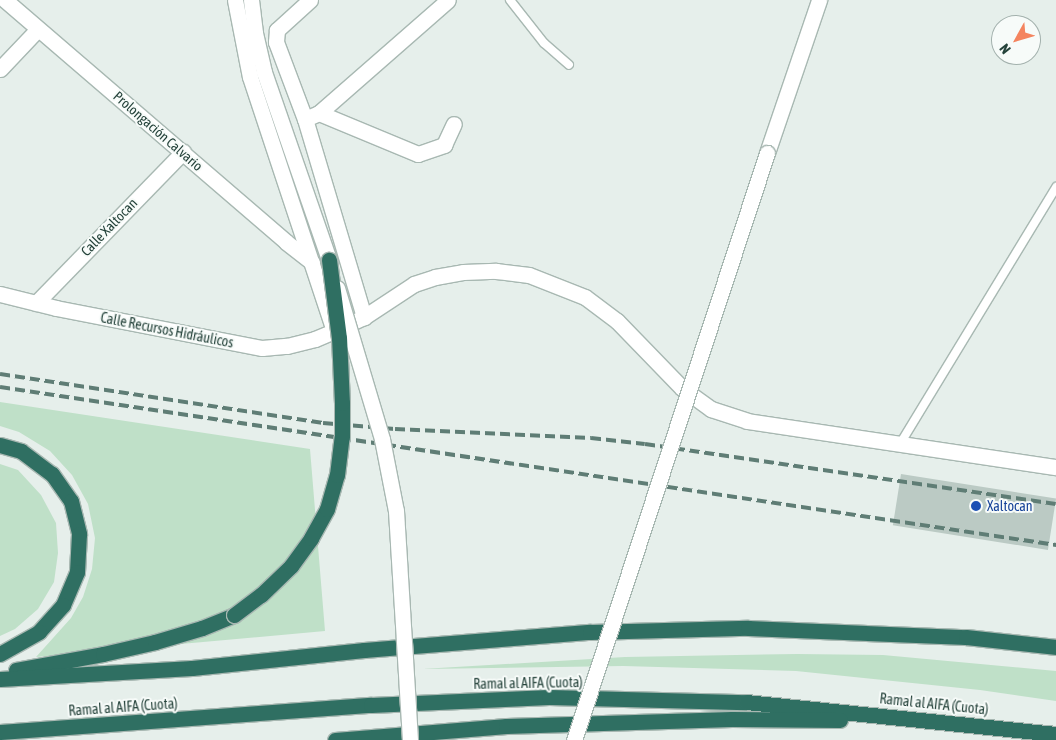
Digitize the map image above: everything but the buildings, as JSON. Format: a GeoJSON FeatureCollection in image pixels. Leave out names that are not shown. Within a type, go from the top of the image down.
{"type":"FeatureCollection","features":[{"type":"Feature","properties":{"kind":"highway"},"geometry":{"type":"LineString","coordinates":[[0,671],[56,663],[155,642],[202,628],[234,615],[260,595],[291,566],[311,538],[327,509],[337,475],[342,437],[339,338],[329,260]]}},
{"type":"Feature","properties":{"kind":"highway"},"geometry":{"type":"LineString","coordinates":[[0,444],[22,451],[52,474],[71,501],[79,534],[76,572],[64,605],[39,632],[0,654]]}},
{"type":"Feature","properties":{"kind":"highway"},"geometry":{"type":"LineString","coordinates":[[0,679],[192,668],[364,650],[610,632],[748,628],[966,637],[1056,647]]}},
{"type":"Feature","properties":{"kind":"highway","name":"Ramal al AIFA (Cuota)"},"geometry":{"type":"LineString","coordinates":[[0,732],[371,705],[549,696],[746,702],[949,721],[1056,734]]}},
{"type":"Feature","properties":{"kind":"highway"},"geometry":{"type":"LineString","coordinates":[[335,740],[506,726],[722,719],[949,721]]}},
{"type":"Feature","properties":{"kind":"street"},"geometry":{"type":"LineString","coordinates":[[235,0],[250,77],[334,332]]}},
{"type":"Feature","properties":{"kind":"street"},"geometry":{"type":"LineString","coordinates":[[251,0],[255,33],[264,72],[329,260],[382,439],[396,511],[410,740]]}},
{"type":"Feature","properties":{"kind":"street"},"geometry":{"type":"LineString","coordinates":[[310,0],[277,30],[276,42],[312,116],[364,317]]}},
{"type":"Feature","properties":{"kind":"street"},"geometry":{"type":"LineString","coordinates":[[312,116],[448,0]]}},
{"type":"Feature","properties":{"kind":"street"},"geometry":{"type":"LineString","coordinates":[[574,740],[818,0]]}},
{"type":"Feature","properties":{"kind":"street","name":"Prolongación Calvario"},"geometry":{"type":"LineString","coordinates":[[10,1],[38,29],[286,242],[312,262]]}},
{"type":"Feature","properties":{"kind":"street"},"geometry":{"type":"LineString","coordinates":[[0,69],[38,29]]}},
{"type":"Feature","properties":{"kind":"street"},"geometry":{"type":"LineString","coordinates":[[312,116],[418,154],[444,145],[454,124]]}},
{"type":"Feature","properties":{"kind":"street","name":"Calle Xaltocan"},"geometry":{"type":"LineString","coordinates":[[36,303],[183,152]]}},
{"type":"Feature","properties":{"kind":"street","name":"Calle Recursos Hidráulicos"},"geometry":{"type":"LineString","coordinates":[[0,294],[36,303],[262,348],[287,346],[334,332],[364,317],[414,284],[435,277],[463,272],[496,271],[529,275],[586,297],[617,321],[682,388],[711,409],[747,421],[1056,467]]}},
{"type":"Feature","properties":{"kind":"lane"},"geometry":{"type":"LineString","coordinates":[[510,0],[544,43],[569,65]]}},
{"type":"Feature","properties":{"kind":"lane"},"geometry":{"type":"LineString","coordinates":[[900,444],[1056,187]]}},
{"type":"Feature","properties":{"kind":"green space"},"geometry":{"type":"Polygon","coordinates":[[[0,402],[310,449],[325,631],[36,657],[71,618],[83,597],[92,569],[95,538],[88,504],[72,475],[50,451],[19,432],[0,426],[0,402]]]}},
{"type":"Feature","properties":{"kind":"green space"},"geometry":{"type":"Polygon","coordinates":[[[0,464],[18,470],[41,495],[56,523],[58,553],[54,582],[38,609],[15,629],[0,636],[0,464]]]}},
{"type":"Feature","properties":{"kind":"green space"},"geometry":{"type":"Polygon","coordinates":[[[797,654],[883,655],[1056,671],[1056,701],[980,690],[796,671],[623,666],[422,669],[625,657],[797,654]]]}},
{"type":"Feature","properties":{"kind":"railway"},"geometry":{"type":"LineString","coordinates":[[0,374],[323,423],[395,429],[591,438],[645,444],[1056,504]]}},
{"type":"Feature","properties":{"kind":"railway"},"geometry":{"type":"LineString","coordinates":[[0,387],[1056,545]]}},
{"type":"Feature","properties":{"kind":"place","name":"Xaltocan"},"geometry":{"type":"Point","coordinates":[976,506]}}]}
